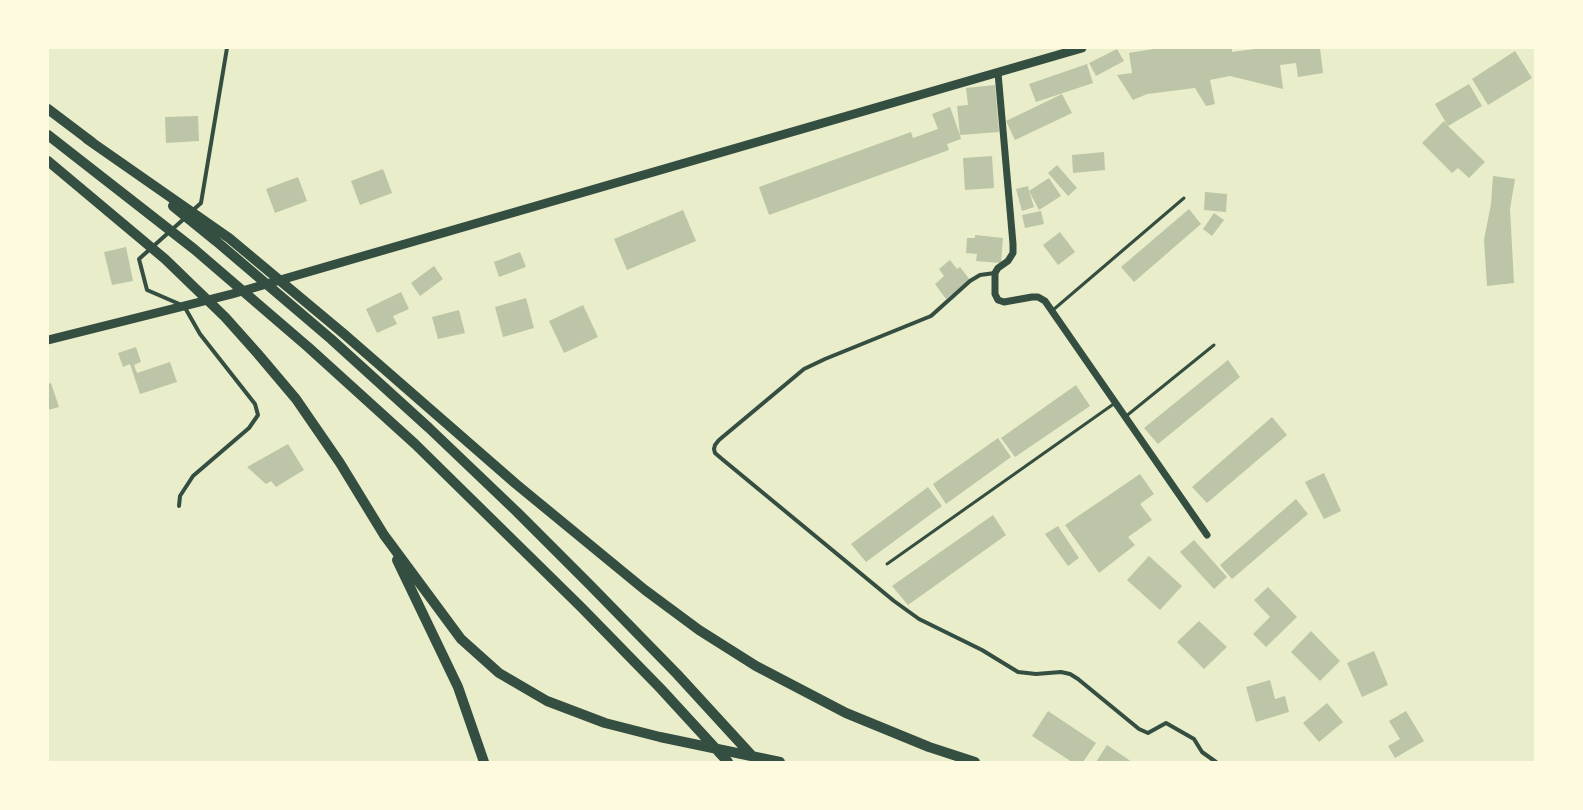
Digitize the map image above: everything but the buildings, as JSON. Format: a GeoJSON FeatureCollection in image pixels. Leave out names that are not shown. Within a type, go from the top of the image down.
{"type":"FeatureCollection","features":[{"type":"Feature","properties":{"kind":"highway"},"geometry":{"type":"LineString","coordinates":[[48,340],[232,294],[1082,48]]}},
{"type":"Feature","properties":{"kind":"highway"},"geometry":{"type":"LineString","coordinates":[[48,110],[229,238],[344,334],[516,484],[639,586],[699,630],[756,666],[846,713],[929,747],[976,762]]}},
{"type":"Feature","properties":{"kind":"highway"},"geometry":{"type":"LineString","coordinates":[[48,135],[194,249],[308,347],[415,444],[582,608],[661,689],[728,762]]}},
{"type":"Feature","properties":{"kind":"highway"},"geometry":{"type":"LineString","coordinates":[[88,139],[216,241],[331,339],[429,428],[517,512],[677,674],[758,762]]}},
{"type":"Feature","properties":{"kind":"highway"},"geometry":{"type":"LineString","coordinates":[[48,161],[165,259],[225,317],[258,354],[296,399],[340,463],[384,535],[461,639],[499,674],[547,701],[605,723],[660,737],[780,762]]}},
{"type":"Feature","properties":{"kind":"highway"},"geometry":{"type":"LineString","coordinates":[[384,535],[458,687],[484,762]]}},
{"type":"Feature","properties":{"kind":"street"},"geometry":{"type":"LineString","coordinates":[[179,506],[180,496],[193,476],[249,428],[258,415],[254,404],[200,334],[184,306],[147,290],[139,259],[201,203],[227,48]]}},
{"type":"Feature","properties":{"kind":"street"},"geometry":{"type":"LineString","coordinates":[[998,73],[1013,252],[1008,261],[998,268],[995,273],[995,294],[998,300],[1004,302],[1032,297],[1038,297],[1045,301],[1207,535]]}},
{"type":"Feature","properties":{"kind":"street"},"geometry":{"type":"LineString","coordinates":[[995,273],[980,276],[970,281],[932,316],[825,359],[804,369],[719,440],[715,445],[715,453],[894,601],[919,619],[982,650],[1018,672],[1036,674],[1061,672],[1070,674],[1139,729],[1148,733],[1166,723],[1194,739],[1202,752],[1216,762]]}},
{"type":"Feature","properties":{"kind":"lane"},"geometry":{"type":"LineString","coordinates":[[1051,311],[1184,198]]}},
{"type":"Feature","properties":{"kind":"lane"},"geometry":{"type":"LineString","coordinates":[[1125,417],[1214,345]]}},
{"type":"Feature","properties":{"kind":"lane"},"geometry":{"type":"LineString","coordinates":[[887,564],[1115,403]]}}]}
